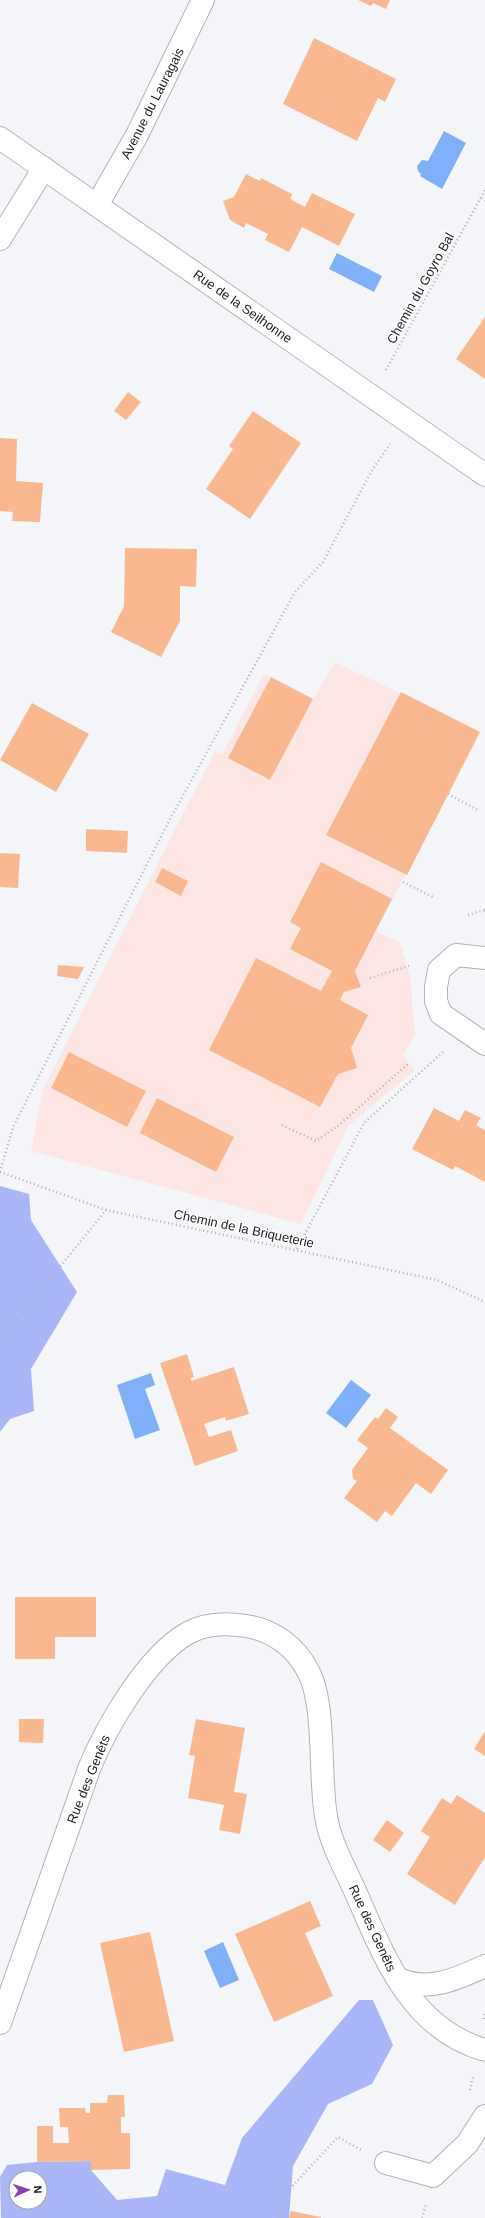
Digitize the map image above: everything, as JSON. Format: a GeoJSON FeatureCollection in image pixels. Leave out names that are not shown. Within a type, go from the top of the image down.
{"type":"FeatureCollection","features":[{"type":"Feature","properties":{"kind":"street","name":"Avenue du Lauragais"},"geometry":{"type":"LineString","coordinates":[[97,205],[137,135],[204,0]]}},
{"type":"Feature","properties":{"kind":"street","name":"Rue de la Seilhonne"},"geometry":{"type":"LineString","coordinates":[[0,138],[485,475]]}},
{"type":"Feature","properties":{"kind":"street"},"geometry":{"type":"LineString","coordinates":[[0,238],[44,168]]}},
{"type":"Feature","properties":{"kind":"street"},"geometry":{"type":"LineString","coordinates":[[485,958],[456,955],[439,970],[436,988],[436,1001],[441,1014],[465,1032],[485,1044]]}},
{"type":"Feature","properties":{"kind":"street","name":"Rue des Genêts"},"geometry":{"type":"LineString","coordinates":[[0,2023],[89,1769],[101,1740],[137,1683],[177,1641],[202,1627],[220,1624],[255,1627],[272,1634],[288,1645],[309,1672],[318,1707],[322,1789],[329,1830],[388,1966],[427,2018],[446,2033],[465,2044],[485,2050]]}},
{"type":"Feature","properties":{"kind":"street","name":"Rue des Genêts"},"geometry":{"type":"LineString","coordinates":[[397,1978],[409,1984],[436,1984],[455,1979],[485,1966]]}},
{"type":"Feature","properties":{"kind":"street"},"geometry":{"type":"LineString","coordinates":[[386,2163],[433,2176],[467,2144],[485,2116]]}},
{"type":"Feature","properties":{"kind":"path","name":"Chemin du Goyro Bal"},"geometry":{"type":"LineString","coordinates":[[372,396],[485,190]]}},
{"type":"Feature","properties":{"kind":"path"},"geometry":{"type":"LineString","coordinates":[[481,198],[485,201]]}},
{"type":"Feature","properties":{"kind":"path"},"geometry":{"type":"LineString","coordinates":[[0,1172],[13,1127],[169,821],[295,592],[323,562],[371,472],[406,420]]}},
{"type":"Feature","properties":{"kind":"path"},"geometry":{"type":"LineString","coordinates":[[448,794],[478,810]]}},
{"type":"Feature","properties":{"kind":"path"},"geometry":{"type":"LineString","coordinates":[[402,882],[433,897]]}},
{"type":"Feature","properties":{"kind":"path"},"geometry":{"type":"LineString","coordinates":[[468,915],[485,910]]}},
{"type":"Feature","properties":{"kind":"path"},"geometry":{"type":"LineString","coordinates":[[370,978],[406,966],[439,970]]}},
{"type":"Feature","properties":{"kind":"path"},"geometry":{"type":"LineString","coordinates":[[297,1249],[364,1123],[465,1032]]}},
{"type":"Feature","properties":{"kind":"path"},"geometry":{"type":"LineString","coordinates":[[282,1125],[316,1141],[340,1124],[408,1063]]}},
{"type":"Feature","properties":{"kind":"path","name":"Chemin de la Briqueterie"},"geometry":{"type":"LineString","coordinates":[[0,1172],[106,1210],[297,1249],[437,1280],[485,1302]]}},
{"type":"Feature","properties":{"kind":"path"},"geometry":{"type":"LineString","coordinates":[[0,1342],[106,1210]]}},
{"type":"Feature","properties":{"kind":"path"},"geometry":{"type":"LineString","coordinates":[[278,2218],[284,2194],[338,2137],[386,2163]]}},
{"type":"Feature","properties":{"kind":"shaded area"},"geometry":{"type":"Polygon","coordinates":[[[444,131],[466,143],[442,189],[420,176],[421,174],[418,171],[417,166],[422,160],[428,161],[444,131]]]}},
{"type":"Feature","properties":{"kind":"shaded area"},"geometry":{"type":"Polygon","coordinates":[[[337,253],[382,276],[374,292],[329,269],[337,253]]]}},
{"type":"Feature","properties":{"kind":"shaded area"},"geometry":{"type":"Polygon","coordinates":[[[335,662],[480,732],[376,931],[400,943],[410,977],[415,1035],[403,1055],[415,1070],[348,1126],[301,1224],[31,1151],[43,1089],[215,751],[222,754],[264,674],[313,699],[335,662]]]}},
{"type":"Feature","properties":{"kind":"shaded area"},"geometry":{"type":"Polygon","coordinates":[[[0,1186],[29,1194],[31,1220],[77,1292],[31,1369],[34,1411],[10,1419],[0,1432],[0,1186]]]}},
{"type":"Feature","properties":{"kind":"shaded area"},"geometry":{"type":"Polygon","coordinates":[[[151,1373],[155,1385],[145,1389],[160,1430],[135,1439],[117,1385],[151,1373]]]}},
{"type":"Feature","properties":{"kind":"shaded area"},"geometry":{"type":"Polygon","coordinates":[[[351,1380],[371,1395],[346,1428],[326,1413],[351,1380]]]}},
{"type":"Feature","properties":{"kind":"shaded area"},"geometry":{"type":"Polygon","coordinates":[[[223,1942],[239,1980],[220,1988],[204,1951],[223,1942]]]}},
{"type":"Feature","properties":{"kind":"shaded area"},"geometry":{"type":"Polygon","coordinates":[[[359,2000],[373,2000],[393,2045],[372,2084],[328,2104],[293,2166],[289,2218],[1,2218],[0,2177],[7,2165],[37,2162],[91,2161],[91,2170],[117,2200],[157,2196],[166,2169],[225,2185],[242,2138],[359,2000]]]}},
{"type":"Feature","properties":{"kind":"building"},"geometry":{"type":"Polygon","coordinates":[[[358,0],[390,0],[386,9],[373,3],[371,6],[358,0]]]}},
{"type":"Feature","properties":{"kind":"building"},"geometry":{"type":"Polygon","coordinates":[[[314,38],[396,79],[385,102],[378,98],[357,141],[283,104],[314,38]]]}},
{"type":"Feature","properties":{"kind":"building"},"geometry":{"type":"Polygon","coordinates":[[[246,174],[260,181],[261,178],[292,194],[290,199],[305,207],[312,193],[355,214],[339,246],[302,227],[289,252],[265,240],[268,234],[246,223],[244,228],[230,220],[223,201],[234,197],[246,174]]]}},
{"type":"Feature","properties":{"kind":"building"},"geometry":{"type":"Polygon","coordinates":[[[485,317],[485,379],[456,359],[485,317]]]}},
{"type":"Feature","properties":{"kind":"building"},"geometry":{"type":"Polygon","coordinates":[[[128,392],[141,402],[126,420],[114,411],[128,392]]]}},
{"type":"Feature","properties":{"kind":"building"},"geometry":{"type":"Polygon","coordinates":[[[253,411],[301,443],[250,519],[206,489],[233,449],[229,446],[253,411]]]}},
{"type":"Feature","properties":{"kind":"building"},"geometry":{"type":"Polygon","coordinates":[[[0,438],[17,439],[16,481],[43,483],[40,522],[12,521],[13,512],[0,511],[0,438]]]}},
{"type":"Feature","properties":{"kind":"building"},"geometry":{"type":"Polygon","coordinates":[[[125,548],[197,549],[196,587],[180,586],[180,621],[161,657],[111,632],[124,606],[125,548]]]}},
{"type":"Feature","properties":{"kind":"building"},"geometry":{"type":"Polygon","coordinates":[[[271,677],[313,699],[270,780],[228,758],[271,677]]]}},
{"type":"Feature","properties":{"kind":"building"},"geometry":{"type":"Polygon","coordinates":[[[401,692],[480,732],[407,875],[326,835],[401,692]]]}},
{"type":"Feature","properties":{"kind":"building"},"geometry":{"type":"Polygon","coordinates":[[[32,703],[89,734],[56,792],[0,760],[32,703]]]}},
{"type":"Feature","properties":{"kind":"building"},"geometry":{"type":"Polygon","coordinates":[[[86,829],[128,831],[127,853],[86,851],[86,829]]]}},
{"type":"Feature","properties":{"kind":"building"},"geometry":{"type":"Polygon","coordinates":[[[0,853],[20,854],[18,888],[0,887],[0,853]]]}},
{"type":"Feature","properties":{"kind":"building"},"geometry":{"type":"Polygon","coordinates":[[[321,862],[392,899],[355,971],[361,987],[344,992],[340,1000],[368,1015],[351,1048],[357,1068],[338,1074],[320,1107],[209,1050],[256,958],[321,991],[332,971],[290,949],[301,928],[290,922],[321,862]]]}},
{"type":"Feature","properties":{"kind":"building"},"geometry":{"type":"Polygon","coordinates":[[[162,868],[188,881],[181,896],[155,882],[162,868]]]}},
{"type":"Feature","properties":{"kind":"building"},"geometry":{"type":"Polygon","coordinates":[[[58,965],[84,967],[78,979],[57,976],[58,965]]]}},
{"type":"Feature","properties":{"kind":"building"},"geometry":{"type":"Polygon","coordinates":[[[69,1052],[146,1091],[127,1127],[51,1088],[69,1052]]]}},
{"type":"Feature","properties":{"kind":"building"},"geometry":{"type":"Polygon","coordinates":[[[157,1098],[234,1137],[216,1172],[140,1133],[157,1098]]]}},
{"type":"Feature","properties":{"kind":"building"},"geometry":{"type":"Polygon","coordinates":[[[434,1108],[459,1121],[465,1110],[481,1118],[476,1125],[485,1130],[485,1182],[455,1166],[453,1170],[412,1149],[434,1108]]]}},
{"type":"Feature","properties":{"kind":"building"},"geometry":{"type":"Polygon","coordinates":[[[187,1354],[194,1377],[191,1378],[191,1381],[234,1367],[249,1414],[226,1421],[225,1417],[204,1424],[209,1437],[231,1430],[238,1451],[195,1466],[160,1363],[187,1354]]]}},
{"type":"Feature","properties":{"kind":"building"},"geometry":{"type":"Polygon","coordinates":[[[386,1408],[398,1417],[390,1428],[448,1470],[431,1494],[416,1483],[392,1516],[385,1511],[377,1522],[344,1498],[357,1481],[353,1479],[352,1470],[368,1448],[357,1440],[375,1417],[378,1419],[386,1408]]]}},
{"type":"Feature","properties":{"kind":"building"},"geometry":{"type":"Polygon","coordinates":[[[15,1597],[96,1597],[96,1637],[55,1637],[55,1659],[15,1659],[15,1597]]]}},
{"type":"Feature","properties":{"kind":"building"},"geometry":{"type":"Polygon","coordinates":[[[19,1719],[44,1719],[43,1743],[19,1742],[19,1719]]]}},
{"type":"Feature","properties":{"kind":"building"},"geometry":{"type":"Polygon","coordinates":[[[196,1719],[245,1728],[234,1792],[247,1794],[240,1834],[219,1830],[224,1805],[188,1798],[195,1756],[189,1755],[196,1719]]]}},
{"type":"Feature","properties":{"kind":"building"},"geometry":{"type":"Polygon","coordinates":[[[485,1731],[485,1756],[474,1749],[485,1731]]]}},
{"type":"Feature","properties":{"kind":"building"},"geometry":{"type":"Polygon","coordinates":[[[457,1795],[485,1813],[485,1857],[455,1905],[407,1874],[430,1837],[421,1831],[442,1798],[451,1804],[457,1795]]]}},
{"type":"Feature","properties":{"kind":"building"},"geometry":{"type":"Polygon","coordinates":[[[387,1820],[404,1833],[390,1852],[373,1840],[387,1820]]]}},
{"type":"Feature","properties":{"kind":"building"},"geometry":{"type":"Polygon","coordinates":[[[310,1901],[321,1926],[305,1933],[333,1996],[274,2022],[235,1934],[310,1901]]]}},
{"type":"Feature","properties":{"kind":"building"},"geometry":{"type":"Polygon","coordinates":[[[150,1932],[174,2041],[124,2052],[100,1943],[150,1932]]]}},
{"type":"Feature","properties":{"kind":"building"},"geometry":{"type":"Polygon","coordinates":[[[108,2095],[124,2095],[125,2117],[121,2117],[121,2133],[130,2133],[130,2169],[91,2170],[91,2161],[37,2162],[37,2126],[53,2126],[53,2143],[69,2143],[68,2127],[60,2127],[59,2108],[85,2108],[86,2113],[90,2113],[90,2103],[107,2103],[108,2095]]]}},
{"type":"Feature","properties":{"kind":"building"},"geometry":{"type":"Polygon","coordinates":[[[291,2211],[321,2217],[321,2218],[289,2218],[291,2211]]]}}]}
